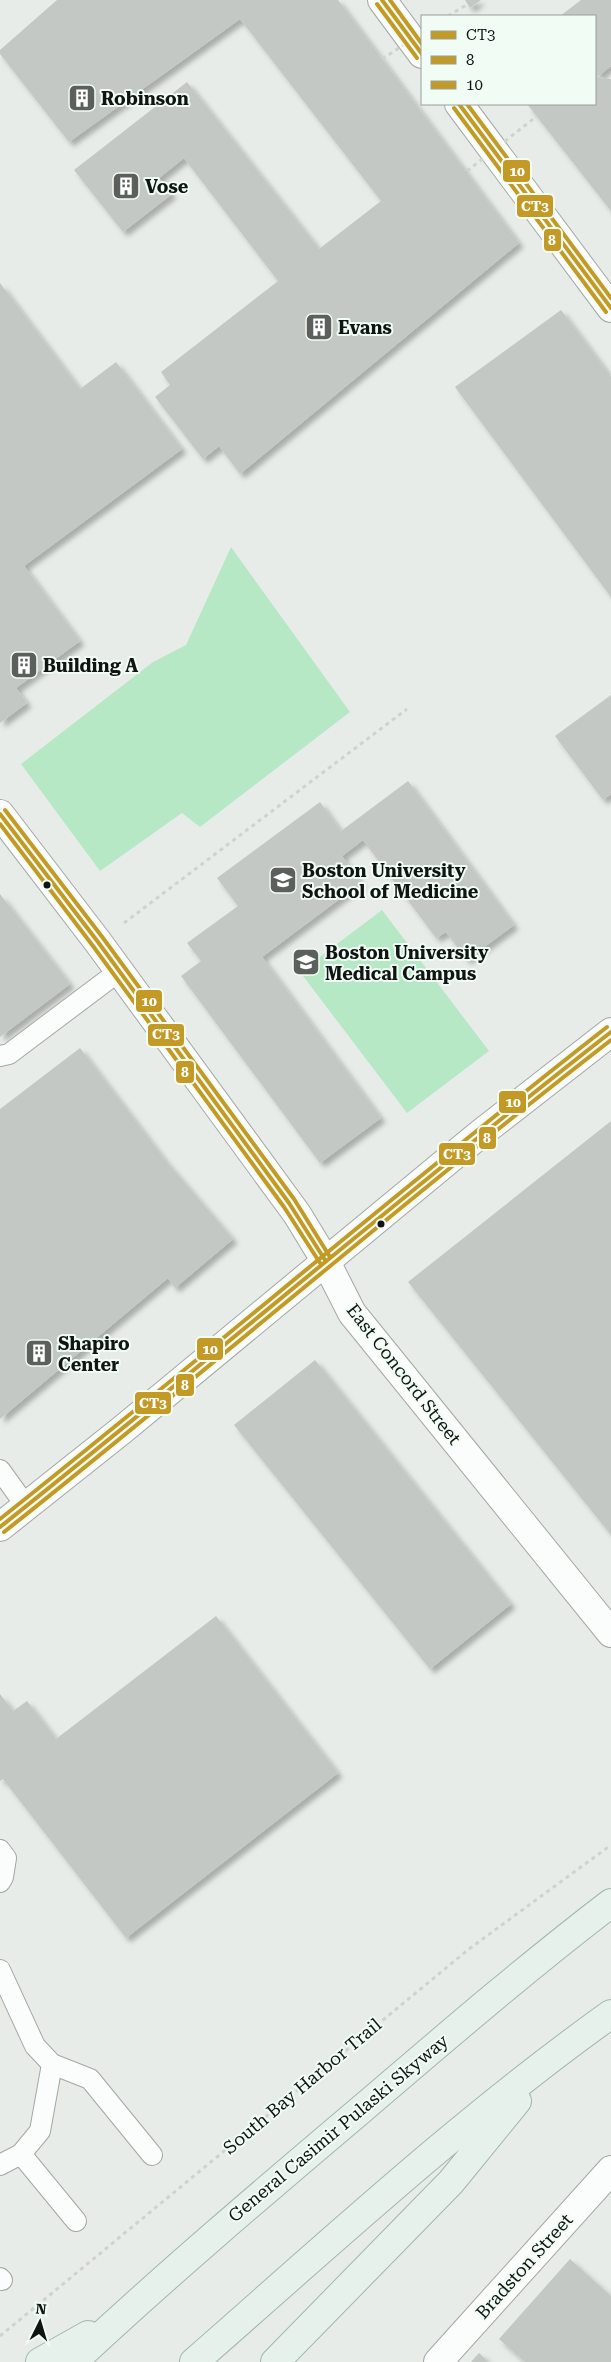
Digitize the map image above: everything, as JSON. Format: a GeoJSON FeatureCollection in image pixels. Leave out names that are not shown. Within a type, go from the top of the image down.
{"type":"FeatureCollection","features":[{"type":"Feature","properties":{"kind":"main road","name":"General Casimir Pulaski Skyway"},"geometry":{"type":"LineString","coordinates":[[73,2362],[122,2316],[279,2178],[513,1980],[611,1903]]}},
{"type":"Feature","properties":{"kind":"main road"},"geometry":{"type":"LineString","coordinates":[[194,2362],[412,2171],[554,2057],[611,2014]]}},
{"type":"Feature","properties":{"kind":"main road"},"geometry":{"type":"LineString","coordinates":[[275,2362],[451,2182],[554,2057]]}},
{"type":"Feature","properties":{"kind":"main road"},"geometry":{"type":"LineString","coordinates":[[40,2362],[122,2316]]}},
{"type":"Feature","properties":{"kind":"street"},"geometry":{"type":"LineString","coordinates":[[382,0],[421,53]]}},
{"type":"Feature","properties":{"kind":"street"},"geometry":{"type":"LineString","coordinates":[[460,105],[611,308]]}},
{"type":"Feature","properties":{"kind":"street","name":"East Concord Street"},"geometry":{"type":"LineString","coordinates":[[0,814],[98,942],[118,972],[297,1214],[325,1260],[352,1313],[611,1633]]}},
{"type":"Feature","properties":{"kind":"street"},"geometry":{"type":"LineString","coordinates":[[0,1527],[122,1430],[325,1260],[611,1032]]}},
{"type":"Feature","properties":{"kind":"street","name":"Bradston Street"},"geometry":{"type":"LineString","coordinates":[[438,2362],[611,2170]]}},
{"type":"Feature","properties":{"kind":"lane"},"geometry":{"type":"LineString","coordinates":[[0,1056],[8,1054],[118,972]]}},
{"type":"Feature","properties":{"kind":"lane"},"geometry":{"type":"LineString","coordinates":[[0,1470],[26,1506]]}},
{"type":"Feature","properties":{"kind":"lane"},"geometry":{"type":"LineString","coordinates":[[0,1850],[6,1858],[4,1877],[0,1882]]}},
{"type":"Feature","properties":{"kind":"lane"},"geometry":{"type":"LineString","coordinates":[[0,1970],[35,2046],[52,2064],[90,2079],[152,2155]]}},
{"type":"Feature","properties":{"kind":"lane"},"geometry":{"type":"LineString","coordinates":[[0,2165],[21,2154],[40,2131],[52,2064]]}},
{"type":"Feature","properties":{"kind":"lane"},"geometry":{"type":"LineString","coordinates":[[21,2154],[76,2221]]}},
{"type":"Feature","properties":{"kind":"path"},"geometry":{"type":"LineString","coordinates":[[450,15],[468,4]]}},
{"type":"Feature","properties":{"kind":"path"},"geometry":{"type":"LineString","coordinates":[[382,59],[421,34]]}},
{"type":"Feature","properties":{"kind":"path"},"geometry":{"type":"LineString","coordinates":[[467,171],[537,116]]}},
{"type":"Feature","properties":{"kind":"path"},"geometry":{"type":"LineString","coordinates":[[98,942],[407,709]]}},
{"type":"Feature","properties":{"kind":"path","name":"South Bay Harbor Trail"},"geometry":{"type":"LineString","coordinates":[[0,2336],[469,1949],[611,1844]]}},
{"type":"Feature","properties":{"kind":"green space"},"geometry":{"type":"Polygon","coordinates":[[[231,547],[350,712],[200,827],[182,813],[100,871],[21,764],[153,662],[186,645],[231,547]]]}},
{"type":"Feature","properties":{"kind":"green space"},"geometry":{"type":"Polygon","coordinates":[[[382,910],[489,1051],[407,1113],[300,972],[382,910]]]}},
{"type":"Feature","properties":{"kind":"building"},"geometry":{"type":"Polygon","coordinates":[[[57,0],[338,0],[519,243],[240,474],[219,446],[203,459],[155,397],[170,385],[161,372],[278,281],[184,158],[159,178],[172,194],[123,232],[74,170],[187,82],[319,249],[381,201],[240,19],[69,142],[0,54],[0,50],[57,0]]]}},
{"type":"Feature","properties":{"kind":"building"},"geometry":{"type":"Polygon","coordinates":[[[465,0],[481,0],[470,8],[465,0]]]}},
{"type":"Feature","properties":{"kind":"building"},"geometry":{"type":"Polygon","coordinates":[[[581,0],[611,0],[611,66],[597,77],[611,79],[611,211],[528,105],[596,105],[596,15],[561,15],[581,0]]]}},
{"type":"Feature","properties":{"kind":"building"},"geometry":{"type":"Polygon","coordinates":[[[0,283],[80,389],[116,362],[182,449],[24,566],[80,641],[16,688],[27,703],[0,723],[0,283]]]}},
{"type":"Feature","properties":{"kind":"building"},"geometry":{"type":"Polygon","coordinates":[[[561,310],[611,377],[611,597],[455,387],[561,310]]]}},
{"type":"Feature","properties":{"kind":"building"},"geometry":{"type":"Polygon","coordinates":[[[611,695],[611,794],[603,800],[555,736],[611,695]]]}},
{"type":"Feature","properties":{"kind":"building"},"geometry":{"type":"Polygon","coordinates":[[[408,781],[514,925],[467,960],[446,932],[436,938],[363,840],[342,856],[361,883],[262,957],[381,1118],[320,1163],[181,976],[201,961],[187,943],[238,906],[217,878],[320,802],[341,831],[408,781]]]}},
{"type":"Feature","properties":{"kind":"building"},"geometry":{"type":"Polygon","coordinates":[[[0,894],[70,984],[0,1037],[0,894]]]}},
{"type":"Feature","properties":{"kind":"building","name":"Shapiro Center"},"geometry":{"type":"Polygon","coordinates":[[[80,1048],[165,1160],[233,1239],[175,1288],[168,1278],[0,1419],[0,1109],[80,1048]]]}},
{"type":"Feature","properties":{"kind":"building"},"geometry":{"type":"Polygon","coordinates":[[[611,1121],[611,1535],[408,1282],[611,1121]]]}},
{"type":"Feature","properties":{"kind":"building"},"geometry":{"type":"Polygon","coordinates":[[[315,1360],[511,1604],[430,1669],[234,1425],[315,1360]]]}},
{"type":"Feature","properties":{"kind":"building"},"geometry":{"type":"Polygon","coordinates":[[[216,1616],[338,1773],[126,1938],[3,1779],[0,1781],[0,1694],[13,1711],[27,1701],[56,1739],[216,1616]]]}},
{"type":"Feature","properties":{"kind":"building"},"geometry":{"type":"Polygon","coordinates":[[[570,2259],[611,2296],[611,2362],[525,2362],[499,2339],[570,2259]]]}},
{"type":"Feature","properties":{"kind":"building"},"geometry":{"type":"Polygon","coordinates":[[[479,2353],[489,2362],[471,2362],[479,2353]]]}},
{"type":"Feature","properties":{"kind":"transit line","name":"CT3"},"geometry":{"type":"LineString","coordinates":[[382,0],[421,53]]}},
{"type":"Feature","properties":{"kind":"transit line","name":"10"},"geometry":{"type":"LineString","coordinates":[[390,0],[421,43]]}},
{"type":"Feature","properties":{"kind":"transit line","name":"8"},"geometry":{"type":"LineString","coordinates":[[377,4],[417,58]]}},
{"type":"Feature","properties":{"kind":"transit line","name":"CT3"},"geometry":{"type":"LineString","coordinates":[[460,105],[611,308]]}},
{"type":"Feature","properties":{"kind":"transit line","name":"10"},"geometry":{"type":"LineString","coordinates":[[468,105],[611,298]]}},
{"type":"Feature","properties":{"kind":"transit line","name":"8"},"geometry":{"type":"LineString","coordinates":[[454,108],[606,312]]}},
{"type":"Feature","properties":{"kind":"transit line","name":"10"},"geometry":{"type":"LineString","coordinates":[[5,810],[103,938],[294,1199],[330,1257]]}},
{"type":"Feature","properties":{"kind":"transit line","name":"CT3"},"geometry":{"type":"LineString","coordinates":[[0,814],[98,942],[289,1203],[325,1260]]}},
{"type":"Feature","properties":{"kind":"transit line","name":"8"},"geometry":{"type":"LineString","coordinates":[[0,824],[93,946],[284,1207],[320,1263]]}},
{"type":"Feature","properties":{"kind":"transit line","name":"10"},"geometry":{"type":"LineString","coordinates":[[0,1519],[530,1087],[607,1027]]}},
{"type":"Feature","properties":{"kind":"transit line","name":"CT3"},"geometry":{"type":"LineString","coordinates":[[0,1527],[457,1154],[611,1032]]}},
{"type":"Feature","properties":{"kind":"transit line","name":"8"},"geometry":{"type":"LineString","coordinates":[[4,1532],[534,1100],[611,1040]]}},
{"type":"Feature","properties":{"kind":"place","name":"Robinson"},"geometry":{"type":"Point","coordinates":[82,98]}},
{"type":"Feature","properties":{"kind":"place","name":"Vose"},"geometry":{"type":"Point","coordinates":[126,186]}},
{"type":"Feature","properties":{"kind":"place","name":"Evans"},"geometry":{"type":"Point","coordinates":[319,327]}},
{"type":"Feature","properties":{"kind":"place","name":"Building A"},"geometry":{"type":"Point","coordinates":[24,665]}},
{"type":"Feature","properties":{"kind":"place","name":"Boston University School of Medicine"},"geometry":{"type":"Point","coordinates":[283,880]}},
{"type":"Feature","properties":{"kind":"place","name":"Boston University Medical Campus"},"geometry":{"type":"Point","coordinates":[306,962]}},
{"type":"Feature","properties":{"kind":"place","name":"Shapiro Center"},"geometry":{"type":"Point","coordinates":[39,1353]}}]}
